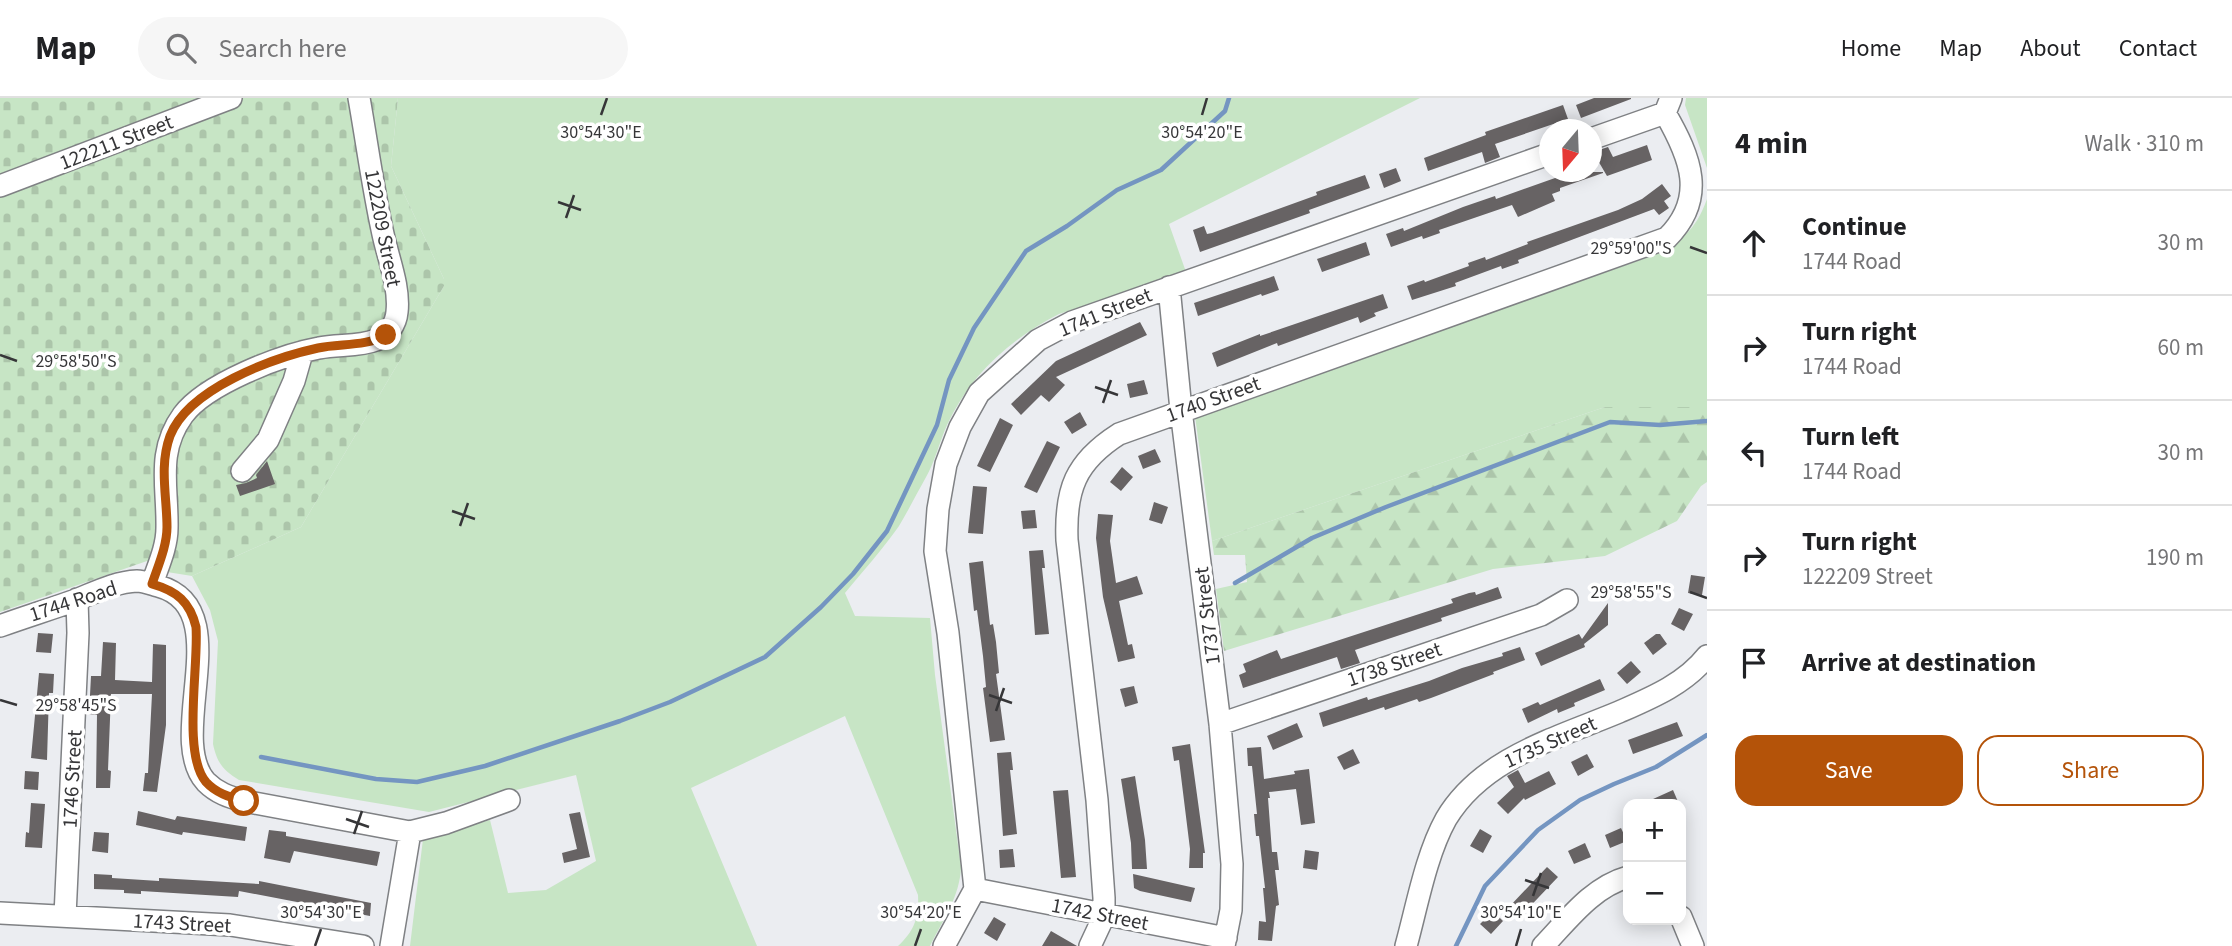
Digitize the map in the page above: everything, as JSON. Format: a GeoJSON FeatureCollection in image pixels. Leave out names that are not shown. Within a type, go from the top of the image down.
{"type":"FeatureCollection","features":[{"type":"Feature","properties":{"kind":"street","name":"122211 Street"},"geometry":{"type":"LineString","coordinates":[[0,186],[231,98]]}},
{"type":"Feature","properties":{"kind":"street","name":"122209 Street"},"geometry":{"type":"LineString","coordinates":[[152,584],[165,544],[167,528],[165,458],[170,436],[184,414],[211,390],[243,374],[325,347],[377,340],[386,335],[394,324],[398,311],[396,290],[359,98]]}},
{"type":"Feature","properties":{"kind":"street"},"geometry":{"type":"LineString","coordinates":[[1602,134],[1668,106]]}},
{"type":"Feature","properties":{"kind":"street","name":"1740 Street"},"geometry":{"type":"LineString","coordinates":[[1090,946],[1104,916],[1097,800],[1066,511],[1071,486],[1085,463],[1100,446],[1119,434],[1181,410],[1667,238],[1683,224],[1695,194],[1692,173],[1668,106]]}},
{"type":"Feature","properties":{"kind":"street","name":"1741 Street"},"geometry":{"type":"LineString","coordinates":[[975,889],[948,633],[935,551],[938,509],[946,464],[960,427],[979,393],[1038,340],[1072,322],[1539,158]]}},
{"type":"Feature","properties":{"kind":"street","name":"1737 Street"},"geometry":{"type":"LineString","coordinates":[[1169,287],[1181,410],[1220,724],[1233,888],[1225,942]]}},
{"type":"Feature","properties":{"kind":"street"},"geometry":{"type":"LineString","coordinates":[[242,471],[268,440],[294,381],[302,353]]}},
{"type":"Feature","properties":{"kind":"street","name":"1744 Road"},"geometry":{"type":"LineString","coordinates":[[0,626],[103,587],[136,581],[166,588],[182,597],[192,612],[197,640],[193,743],[196,763],[205,781],[222,794],[244,801],[410,832],[509,800]]}},
{"type":"Feature","properties":{"kind":"street","name":"1746 Street"},"geometry":{"type":"LineString","coordinates":[[65,916],[78,633],[77,599]]}},
{"type":"Feature","properties":{"kind":"street","name":"1738 Street"},"geometry":{"type":"LineString","coordinates":[[1220,724],[1541,615],[1567,600]]}},
{"type":"Feature","properties":{"kind":"street","name":"1735 Street"},"geometry":{"type":"LineString","coordinates":[[1406,946],[1435,844],[1445,821],[1470,789],[1498,765],[1670,688],[1698,667],[1707,656]]}},
{"type":"Feature","properties":{"kind":"street"},"geometry":{"type":"LineString","coordinates":[[391,946],[410,832]]}},
{"type":"Feature","properties":{"kind":"street"},"geometry":{"type":"LineString","coordinates":[[1547,944],[1591,896],[1605,886],[1623,879]]}},
{"type":"Feature","properties":{"kind":"street"},"geometry":{"type":"LineString","coordinates":[[944,946],[975,889]]}},
{"type":"Feature","properties":{"kind":"street","name":"1742 Street"},"geometry":{"type":"LineString","coordinates":[[975,889],[1225,942]]}},
{"type":"Feature","properties":{"kind":"street","name":"1743 Street"},"geometry":{"type":"LineString","coordinates":[[0,913],[230,925],[363,946]]}},
{"type":"Feature","properties":{"kind":"street"},"geometry":{"type":"LineString","coordinates":[[1684,925],[1693,946]]}},
{"type":"Feature","properties":{"kind":"green space"},"geometry":{"type":"Polygon","coordinates":[[[0,98],[398,98],[391,166],[444,279],[444,286],[301,527],[192,576],[167,572],[147,561],[0,612],[0,98]]]}},
{"type":"Feature","properties":{"kind":"green space"},"geometry":{"type":"Polygon","coordinates":[[[398,98],[1420,98],[1169,224],[1186,272],[1059,314],[1008,347],[967,390],[947,425],[928,473],[899,526],[845,593],[855,616],[930,618],[961,867],[958,888],[930,946],[898,946],[915,923],[918,895],[845,716],[691,788],[757,946],[410,946],[423,839],[490,820],[508,893],[546,890],[596,861],[576,775],[429,812],[239,780],[222,765],[213,744],[218,641],[210,610],[192,576],[301,527],[444,286],[444,279],[391,166],[398,98]]]}},
{"type":"Feature","properties":{"kind":"green space"},"geometry":{"type":"Polygon","coordinates":[[[1686,98],[1707,98],[1707,168],[1685,105],[1686,98]]]}},
{"type":"Feature","properties":{"kind":"green space"},"geometry":{"type":"Polygon","coordinates":[[[1707,199],[1707,407],[1605,407],[1212,541],[1195,416],[1652,256],[1692,228],[1707,199]]]}},
{"type":"Feature","properties":{"kind":"green space"},"geometry":{"type":"Polygon","coordinates":[[[1605,407],[1707,407],[1707,482],[1701,486],[1677,521],[1605,556],[1493,569],[1224,651],[1216,589],[1247,582],[1245,555],[1214,555],[1212,541],[1605,407]]]}},
{"type":"Feature","properties":{"kind":"building"},"geometry":{"type":"Polygon","coordinates":[[[1594,98],[1631,99],[1581,118],[1576,105],[1594,98]]]}},
{"type":"Feature","properties":{"kind":"building"},"geometry":{"type":"Polygon","coordinates":[[[1563,105],[1568,119],[1539,119],[1539,129],[1495,144],[1500,157],[1485,163],[1482,152],[1428,171],[1424,158],[1486,135],[1485,132],[1563,105]]]}},
{"type":"Feature","properties":{"kind":"building"},"geometry":{"type":"Polygon","coordinates":[[[1647,145],[1652,160],[1607,176],[1602,167],[1602,149],[1608,147],[1613,157],[1647,145]]]}},
{"type":"Feature","properties":{"kind":"building"},"geometry":{"type":"Polygon","coordinates":[[[1396,168],[1401,181],[1384,188],[1379,174],[1396,168]]]}},
{"type":"Feature","properties":{"kind":"building"},"geometry":{"type":"Polygon","coordinates":[[[1365,175],[1370,188],[1309,210],[1310,213],[1200,252],[1193,230],[1204,226],[1207,234],[1212,233],[1365,175]]]}},
{"type":"Feature","properties":{"kind":"building"},"geometry":{"type":"Polygon","coordinates":[[[1544,182],[1577,182],[1552,194],[1555,201],[1518,217],[1512,205],[1439,230],[1440,233],[1423,239],[1422,236],[1391,247],[1386,234],[1403,228],[1404,231],[1495,196],[1496,199],[1544,182]]]}},
{"type":"Feature","properties":{"kind":"building"},"geometry":{"type":"Polygon","coordinates":[[[1662,184],[1671,196],[1664,201],[1669,208],[1659,215],[1654,209],[1518,260],[1519,263],[1502,269],[1501,266],[1455,283],[1456,286],[1412,300],[1407,286],[1424,280],[1425,282],[1469,266],[1468,263],[1485,257],[1486,260],[1528,244],[1527,242],[1618,210],[1642,199],[1662,184]]]}},
{"type":"Feature","properties":{"kind":"building"},"geometry":{"type":"Polygon","coordinates":[[[1366,242],[1370,255],[1322,272],[1317,259],[1366,242]]]}},
{"type":"Feature","properties":{"kind":"building"},"geometry":{"type":"Polygon","coordinates":[[[1274,276],[1279,290],[1198,316],[1194,303],[1274,276]]]}},
{"type":"Feature","properties":{"kind":"building"},"geometry":{"type":"Polygon","coordinates":[[[1383,294],[1388,308],[1374,313],[1376,316],[1360,323],[1358,317],[1278,346],[1277,343],[1217,367],[1212,353],[1260,334],[1383,294]]]}},
{"type":"Feature","properties":{"kind":"building"},"geometry":{"type":"Polygon","coordinates":[[[1140,322],[1147,335],[1056,377],[1065,385],[1049,402],[1041,395],[1021,415],[1011,404],[1056,361],[1140,322]]]}},
{"type":"Feature","properties":{"kind":"building"},"geometry":{"type":"Polygon","coordinates":[[[1144,380],[1148,394],[1130,398],[1127,384],[1144,380]]]}},
{"type":"Feature","properties":{"kind":"building"},"geometry":{"type":"Polygon","coordinates":[[[1080,412],[1087,425],[1072,434],[1064,422],[1080,412]]]}},
{"type":"Feature","properties":{"kind":"building"},"geometry":{"type":"Polygon","coordinates":[[[1000,418],[1013,425],[990,472],[977,466],[1000,418]]]}},
{"type":"Feature","properties":{"kind":"building"},"geometry":{"type":"Polygon","coordinates":[[[1047,441],[1060,447],[1037,493],[1024,487],[1047,441]]]}},
{"type":"Feature","properties":{"kind":"building"},"geometry":{"type":"Polygon","coordinates":[[[1155,449],[1161,462],[1143,469],[1138,456],[1155,449]]]}},
{"type":"Feature","properties":{"kind":"building"},"geometry":{"type":"Polygon","coordinates":[[[267,461],[275,484],[240,496],[236,485],[257,478],[256,475],[267,461]]]}},
{"type":"Feature","properties":{"kind":"building"},"geometry":{"type":"Polygon","coordinates":[[[1122,467],[1133,477],[1121,491],[1110,482],[1122,467]]]}},
{"type":"Feature","properties":{"kind":"building"},"geometry":{"type":"Polygon","coordinates":[[[973,486],[987,487],[983,534],[968,533],[973,486]]]}},
{"type":"Feature","properties":{"kind":"building"},"geometry":{"type":"Polygon","coordinates":[[[1154,502],[1168,507],[1162,524],[1149,520],[1154,502]]]}},
{"type":"Feature","properties":{"kind":"building"},"geometry":{"type":"Polygon","coordinates":[[[1035,510],[1037,528],[1023,529],[1021,511],[1035,510]]]}},
{"type":"Feature","properties":{"kind":"building"},"geometry":{"type":"Polygon","coordinates":[[[1098,514],[1113,515],[1110,541],[1116,583],[1137,576],[1143,594],[1119,601],[1128,645],[1132,644],[1135,658],[1118,662],[1103,597],[1096,538],[1098,514]]]}},
{"type":"Feature","properties":{"kind":"building"},"geometry":{"type":"Polygon","coordinates":[[[1043,550],[1045,568],[1042,568],[1049,634],[1035,635],[1029,551],[1043,550]]]}},
{"type":"Feature","properties":{"kind":"building"},"geometry":{"type":"Polygon","coordinates":[[[983,561],[990,625],[993,624],[996,642],[999,673],[996,674],[1005,740],[990,742],[983,688],[986,687],[983,656],[977,610],[974,611],[969,563],[983,561]]]}},
{"type":"Feature","properties":{"kind":"building"},"geometry":{"type":"Polygon","coordinates":[[[1691,575],[1705,577],[1702,595],[1688,593],[1691,575]]]}},
{"type":"Feature","properties":{"kind":"building"},"geometry":{"type":"Polygon","coordinates":[[[1498,587],[1502,598],[1355,650],[1360,663],[1341,669],[1337,657],[1243,688],[1239,675],[1246,672],[1243,664],[1277,650],[1281,659],[1453,603],[1451,599],[1469,593],[1475,592],[1476,595],[1498,587]]]}},
{"type":"Feature","properties":{"kind":"building"},"geometry":{"type":"Polygon","coordinates":[[[1608,603],[1608,625],[1584,644],[1585,647],[1541,666],[1535,653],[1579,634],[1582,639],[1608,603]]]}},
{"type":"Feature","properties":{"kind":"building"},"geometry":{"type":"Polygon","coordinates":[[[1679,608],[1693,614],[1684,631],[1671,624],[1679,608]]]}},
{"type":"Feature","properties":{"kind":"building"},"geometry":{"type":"Polygon","coordinates":[[[38,633],[53,634],[51,653],[36,652],[38,633]]]}},
{"type":"Feature","properties":{"kind":"building"},"geometry":{"type":"Polygon","coordinates":[[[1660,634],[1667,644],[1653,655],[1644,643],[1660,634]]]}},
{"type":"Feature","properties":{"kind":"building"},"geometry":{"type":"Polygon","coordinates":[[[103,642],[116,643],[115,680],[152,682],[153,644],[166,645],[166,725],[157,792],[143,791],[145,773],[148,773],[152,694],[111,694],[108,770],[111,771],[110,788],[96,788],[97,715],[89,714],[91,676],[101,676],[103,642]]]}},
{"type":"Feature","properties":{"kind":"building"},"geometry":{"type":"Polygon","coordinates":[[[1520,647],[1525,660],[1493,672],[1494,674],[1419,702],[1417,699],[1385,710],[1384,707],[1323,727],[1319,713],[1429,681],[1503,656],[1502,653],[1520,647]]]}},
{"type":"Feature","properties":{"kind":"building"},"geometry":{"type":"Polygon","coordinates":[[[1631,661],[1641,672],[1627,684],[1617,673],[1631,661]]]}},
{"type":"Feature","properties":{"kind":"building"},"geometry":{"type":"Polygon","coordinates":[[[39,673],[54,674],[53,693],[49,693],[47,760],[31,758],[39,673]]]}},
{"type":"Feature","properties":{"kind":"building"},"geometry":{"type":"Polygon","coordinates":[[[1600,679],[1605,690],[1574,703],[1575,706],[1558,713],[1557,709],[1528,723],[1522,709],[1538,702],[1540,705],[1600,679]]]}},
{"type":"Feature","properties":{"kind":"building"},"geometry":{"type":"Polygon","coordinates":[[[1134,686],[1138,703],[1125,707],[1120,689],[1134,686]]]}},
{"type":"Feature","properties":{"kind":"building"},"geometry":{"type":"Polygon","coordinates":[[[1677,722],[1683,736],[1633,754],[1628,740],[1677,722]]]}},
{"type":"Feature","properties":{"kind":"building"},"geometry":{"type":"Polygon","coordinates":[[[1297,723],[1303,737],[1273,750],[1267,736],[1297,723]]]}},
{"type":"Feature","properties":{"kind":"building"},"geometry":{"type":"Polygon","coordinates":[[[1190,744],[1205,853],[1203,868],[1189,868],[1190,849],[1179,760],[1174,761],[1172,747],[1190,744]]]}},
{"type":"Feature","properties":{"kind":"building"},"geometry":{"type":"Polygon","coordinates":[[[1261,747],[1264,779],[1309,769],[1315,823],[1301,825],[1296,789],[1269,792],[1272,852],[1277,852],[1279,870],[1275,870],[1279,905],[1276,906],[1272,941],[1258,940],[1259,921],[1266,922],[1265,888],[1259,836],[1256,836],[1254,814],[1257,814],[1252,766],[1248,766],[1247,748],[1261,747]]]}},
{"type":"Feature","properties":{"kind":"building"},"geometry":{"type":"Polygon","coordinates":[[[1353,749],[1360,763],[1344,770],[1337,757],[1353,749]]]}},
{"type":"Feature","properties":{"kind":"building"},"geometry":{"type":"Polygon","coordinates":[[[1011,752],[1013,770],[1010,770],[1017,834],[1003,836],[997,753],[1011,752]]]}},
{"type":"Feature","properties":{"kind":"building"},"geometry":{"type":"Polygon","coordinates":[[[1587,754],[1594,767],[1578,776],[1571,762],[1587,754]]]}},
{"type":"Feature","properties":{"kind":"building"},"geometry":{"type":"Polygon","coordinates":[[[1518,770],[1525,783],[1549,771],[1556,784],[1525,800],[1524,798],[1508,814],[1497,803],[1514,787],[1507,776],[1518,770]]]}},
{"type":"Feature","properties":{"kind":"building"},"geometry":{"type":"Polygon","coordinates":[[[25,771],[39,772],[38,790],[24,789],[25,771]]]}},
{"type":"Feature","properties":{"kind":"building"},"geometry":{"type":"Polygon","coordinates":[[[1135,776],[1147,869],[1132,869],[1131,843],[1121,779],[1135,776]]]}},
{"type":"Feature","properties":{"kind":"building"},"geometry":{"type":"Polygon","coordinates":[[[1068,790],[1076,877],[1061,878],[1053,791],[1068,790]]]}},
{"type":"Feature","properties":{"kind":"building"},"geometry":{"type":"Polygon","coordinates":[[[1673,790],[1677,799],[1653,799],[1673,790]]]}},
{"type":"Feature","properties":{"kind":"building"},"geometry":{"type":"Polygon","coordinates":[[[31,803],[45,804],[42,848],[25,847],[31,803]]]}},
{"type":"Feature","properties":{"kind":"building"},"geometry":{"type":"Polygon","coordinates":[[[138,811],[175,820],[177,816],[247,827],[245,841],[183,832],[182,835],[136,825],[138,811]]]}},
{"type":"Feature","properties":{"kind":"building"},"geometry":{"type":"Polygon","coordinates":[[[580,812],[590,857],[564,863],[562,853],[577,849],[569,814],[580,812]]]}},
{"type":"Feature","properties":{"kind":"building"},"geometry":{"type":"Polygon","coordinates":[[[1621,828],[1623,843],[1610,848],[1605,835],[1621,828]]]}},
{"type":"Feature","properties":{"kind":"building"},"geometry":{"type":"Polygon","coordinates":[[[1480,829],[1492,836],[1483,853],[1470,846],[1480,829]]]}},
{"type":"Feature","properties":{"kind":"building"},"geometry":{"type":"Polygon","coordinates":[[[269,830],[286,832],[286,836],[380,852],[377,866],[294,851],[290,863],[264,858],[269,830]]]}},
{"type":"Feature","properties":{"kind":"building"},"geometry":{"type":"Polygon","coordinates":[[[94,832],[109,833],[108,853],[92,851],[94,832]]]}},
{"type":"Feature","properties":{"kind":"building"},"geometry":{"type":"Polygon","coordinates":[[[1585,843],[1591,857],[1574,864],[1568,851],[1585,843]]]}},
{"type":"Feature","properties":{"kind":"building"},"geometry":{"type":"Polygon","coordinates":[[[1013,849],[1015,867],[1000,868],[999,850],[1013,849]]]}},
{"type":"Feature","properties":{"kind":"building"},"geometry":{"type":"Polygon","coordinates":[[[1305,850],[1319,852],[1317,870],[1303,868],[1305,850]]]}},
{"type":"Feature","properties":{"kind":"building"},"geometry":{"type":"Polygon","coordinates":[[[1547,867],[1558,877],[1520,917],[1509,907],[1547,867]]]}},
{"type":"Feature","properties":{"kind":"building"},"geometry":{"type":"Polygon","coordinates":[[[94,874],[159,881],[159,878],[259,884],[259,881],[371,903],[370,916],[239,891],[238,897],[141,891],[141,894],[124,893],[124,890],[94,889],[94,874]]]}},
{"type":"Feature","properties":{"kind":"building"},"geometry":{"type":"Polygon","coordinates":[[[1133,874],[1195,888],[1191,902],[1140,891],[1134,888],[1133,874]]]}},
{"type":"Feature","properties":{"kind":"building"},"geometry":{"type":"Polygon","coordinates":[[[1493,911],[1503,921],[1491,934],[1480,924],[1493,911]]]}},
{"type":"Feature","properties":{"kind":"building"},"geometry":{"type":"Polygon","coordinates":[[[994,917],[1006,924],[997,941],[984,933],[994,917]]]}},
{"type":"Feature","properties":{"kind":"building"},"geometry":{"type":"Polygon","coordinates":[[[1051,931],[1077,946],[1042,946],[1051,931]]]}},
{"type":"Feature","properties":{"kind":"waterway"},"geometry":{"type":"LineString","coordinates":[[261,757],[376,779],[417,782],[485,766],[620,721],[670,702],[765,657],[853,574],[887,531],[937,425],[949,380],[974,328],[1026,251],[1117,190],[1161,170],[1225,111],[1229,98]]}},
{"type":"Feature","properties":{"kind":"waterway"},"geometry":{"type":"LineString","coordinates":[[1235,583],[1312,538],[1610,422],[1660,425],[1707,421]]}},
{"type":"Feature","properties":{"kind":"waterway"},"geometry":{"type":"LineString","coordinates":[[1456,946],[1485,886],[1538,830],[1580,800],[1656,767],[1707,735]]}},
{"type":"Feature","properties":{"kind":"route"},"geometry":{"type":"LineString","coordinates":[[244,801],[222,794],[205,781],[196,763],[193,743],[196,627],[192,612],[182,597],[152,584],[165,544],[167,528],[165,458],[170,436],[184,414],[211,390],[243,374],[316,348],[368,343],[386,335]]}}]}
